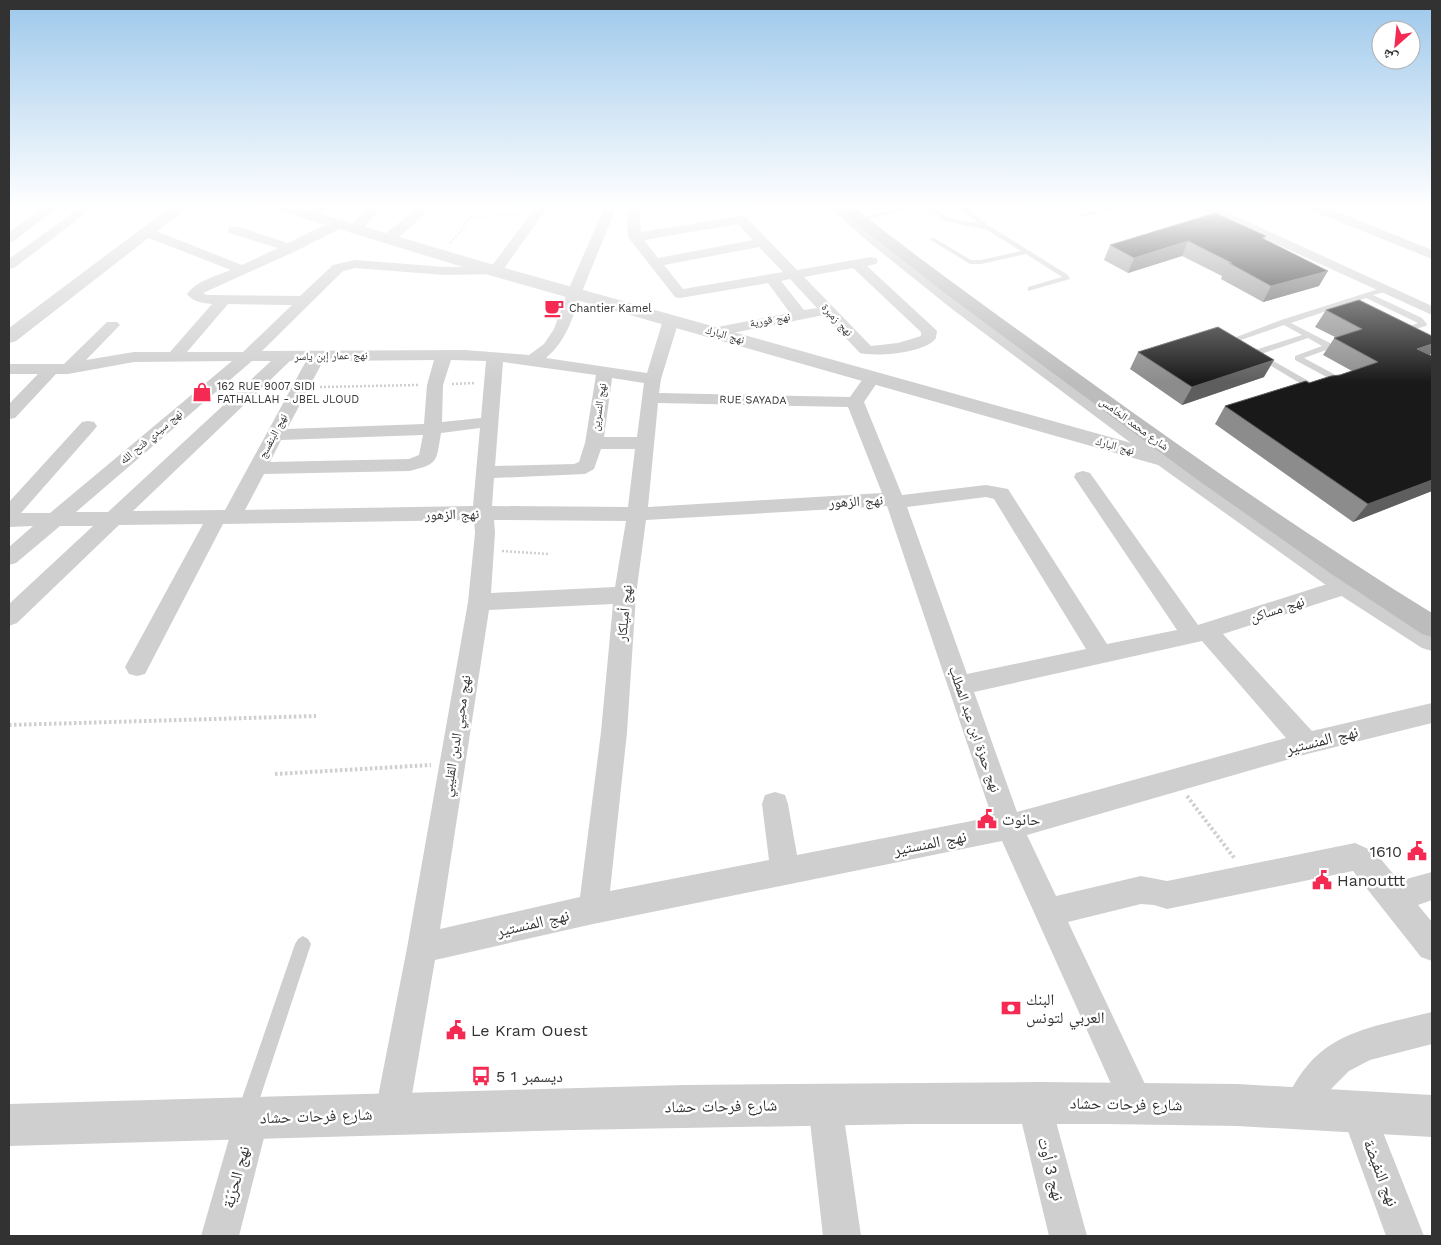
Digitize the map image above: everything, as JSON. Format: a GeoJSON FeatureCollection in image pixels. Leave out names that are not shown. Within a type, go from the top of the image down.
{"type":"FeatureCollection","features":[{"type":"Feature","properties":{"kind":"main road","name":"شارع محمد الخامس"},"geometry":{"type":"LineString","coordinates":[[923,266],[1176,455],[1352,577],[1432,626]]}},
{"type":"Feature","properties":{"kind":"street"},"geometry":{"type":"LineString","coordinates":[[9,337],[102,266]]}},
{"type":"Feature","properties":{"kind":"street"},"geometry":{"type":"LineString","coordinates":[[233,266],[243,270]]}},
{"type":"Feature","properties":{"kind":"street"},"geometry":{"type":"LineString","coordinates":[[252,266],[200,288],[194,294],[197,297],[223,300],[305,301]]}},
{"type":"Feature","properties":{"kind":"street","name":"نهج سيدي فتح الله"},"geometry":{"type":"LineString","coordinates":[[9,558],[248,356],[333,273],[345,266]]}},
{"type":"Feature","properties":{"kind":"street","name":"نهج سيدي فتح الله"},"geometry":{"type":"LineString","coordinates":[[378,266],[422,270]]}},
{"type":"Feature","properties":{"kind":"street"},"geometry":{"type":"LineString","coordinates":[[422,270],[426,266]]}},
{"type":"Feature","properties":{"kind":"street","name":"نهج البارك"},"geometry":{"type":"LineString","coordinates":[[479,266],[1166,460],[1346,586],[1432,640]]}},
{"type":"Feature","properties":{"kind":"street"},"geometry":{"type":"LineString","coordinates":[[422,270],[495,271],[499,266]]}},
{"type":"Feature","properties":{"kind":"street"},"geometry":{"type":"LineString","coordinates":[[532,361],[550,347],[557,338],[585,266]]}},
{"type":"Feature","properties":{"kind":"street"},"geometry":{"type":"LineString","coordinates":[[657,266],[680,294],[845,266]]}},
{"type":"Feature","properties":{"kind":"street","name":"نهج زمبرة"},"geometry":{"type":"LineString","coordinates":[[787,266],[863,348],[876,351],[925,341],[928,338],[929,331],[859,266]]}},
{"type":"Feature","properties":{"kind":"street"},"geometry":{"type":"LineString","coordinates":[[906,266],[1166,460]]}},
{"type":"Feature","properties":{"kind":"street"},"geometry":{"type":"LineString","coordinates":[[1335,266],[1432,311]]}},
{"type":"Feature","properties":{"kind":"street"},"geometry":{"type":"LineString","coordinates":[[772,279],[800,315]]}},
{"type":"Feature","properties":{"kind":"street"},"geometry":{"type":"LineString","coordinates":[[174,357],[223,300]]}},
{"type":"Feature","properties":{"kind":"street","name":"نهج قورية"},"geometry":{"type":"LineString","coordinates":[[712,332],[828,310]]}},
{"type":"Feature","properties":{"kind":"street","name":"نهج أميلكار"},"geometry":{"type":"LineString","coordinates":[[593,909],[614,732],[625,595],[652,388],[671,320]]}},
{"type":"Feature","properties":{"kind":"street"},"geometry":{"type":"LineString","coordinates":[[9,414],[112,325]]}},
{"type":"Feature","properties":{"kind":"street"},"geometry":{"type":"LineString","coordinates":[[256,468],[414,465],[422,462],[428,456],[433,429],[435,385],[444,355]]}},
{"type":"Feature","properties":{"kind":"street"},"geometry":{"type":"LineString","coordinates":[[9,617],[286,356]]}},
{"type":"Feature","properties":{"kind":"street","name":"نهج البنفسج"},"geometry":{"type":"LineString","coordinates":[[137,667],[223,518],[256,468],[316,356]]}},
{"type":"Feature","properties":{"kind":"street","name":"نهج عمار إبن ياسر"},"geometry":{"type":"LineString","coordinates":[[9,369],[59,370],[115,359],[174,357],[495,356],[605,372],[652,388]]}},
{"type":"Feature","properties":{"kind":"street","name":"نهج محيي الدين القليبي"},"geometry":{"type":"LineString","coordinates":[[392,1112],[422,948],[479,602],[485,533],[483,513],[485,472],[495,356]]}},
{"type":"Feature","properties":{"kind":"street","name":"نهج النسرين"},"geometry":{"type":"LineString","coordinates":[[485,472],[578,470],[589,462],[594,444],[605,372]]}},
{"type":"Feature","properties":{"kind":"street"},"geometry":{"type":"LineString","coordinates":[[855,402],[872,377]]}},
{"type":"Feature","properties":{"kind":"street","name":"RUE SAYADA"},"geometry":{"type":"LineString","coordinates":[[652,388],[855,402]]}},
{"type":"Feature","properties":{"kind":"street","name":"نهج حمزة ابن عبد المطلب"},"geometry":{"type":"LineString","coordinates":[[855,402],[886,476],[1009,827],[1137,1103]]}},
{"type":"Feature","properties":{"kind":"street"},"geometry":{"type":"LineString","coordinates":[[274,435],[433,429],[489,422]]}},
{"type":"Feature","properties":{"kind":"street"},"geometry":{"type":"LineString","coordinates":[[9,514],[88,426]]}},
{"type":"Feature","properties":{"kind":"street"},"geometry":{"type":"LineString","coordinates":[[594,444],[645,444]]}},
{"type":"Feature","properties":{"kind":"street"},"geometry":{"type":"LineString","coordinates":[[1083,477],[1200,633],[1307,744]]}},
{"type":"Feature","properties":{"kind":"street","name":"نهج الزهور"},"geometry":{"type":"LineString","coordinates":[[9,520],[113,520],[483,513],[637,514],[895,501],[986,491],[998,492],[1003,496],[1102,655]]}},
{"type":"Feature","properties":{"kind":"street","name":"نهج مساكن"},"geometry":{"type":"LineString","coordinates":[[960,685],[1200,633],[1346,586]]}},
{"type":"Feature","properties":{"kind":"street"},"geometry":{"type":"LineString","coordinates":[[479,602],[625,595]]}},
{"type":"Feature","properties":{"kind":"street","name":"نهج المنستير"},"geometry":{"type":"LineString","coordinates":[[422,948],[593,909],[1009,827],[1307,744],[1432,713]]}},
{"type":"Feature","properties":{"kind":"street"},"geometry":{"type":"LineString","coordinates":[[775,804],[785,872]]}},
{"type":"Feature","properties":{"kind":"street"},"geometry":{"type":"LineString","coordinates":[[1049,912],[1141,890],[1167,895],[1354,857],[1365,862],[1432,946]]}},
{"type":"Feature","properties":{"kind":"street"},"geometry":{"type":"LineString","coordinates":[[1394,897],[1432,886]]}},
{"type":"Feature","properties":{"kind":"street"},"geometry":{"type":"LineString","coordinates":[[1300,1108],[1313,1086],[1326,1069],[1337,1059],[1357,1049],[1432,1028]]}},
{"type":"Feature","properties":{"kind":"street","name":"شارع فرحات حشاد"},"geometry":{"type":"LineString","coordinates":[[9,1124],[248,1119],[392,1112],[1034,1102],[1137,1103],[1357,1110],[1432,1116]]}},
{"type":"Feature","properties":{"kind":"street","name":"نهج 3 أوت"},"geometry":{"type":"LineString","coordinates":[[1034,1102],[1068,1236]]}},
{"type":"Feature","properties":{"kind":"street"},"geometry":{"type":"LineString","coordinates":[[825,1104],[842,1236]]}},
{"type":"Feature","properties":{"kind":"street","name":"نهج النفيضة"},"geometry":{"type":"LineString","coordinates":[[1357,1110],[1405,1236]]}},
{"type":"Feature","properties":{"kind":"street","name":"نهج الحرّيّة"},"geometry":{"type":"LineString","coordinates":[[220,1236],[248,1119]]}},
{"type":"Feature","properties":{"kind":"lane"},"geometry":{"type":"LineString","coordinates":[[1031,289],[1066,279],[1066,276],[1050,266]]}},
{"type":"Feature","properties":{"kind":"lane"},"geometry":{"type":"LineString","coordinates":[[1321,390],[1311,387],[1235,339],[1284,322],[1351,304],[1366,295],[1385,289]]}},
{"type":"Feature","properties":{"kind":"lane"},"geometry":{"type":"LineString","coordinates":[[1366,295],[1419,320],[1422,324],[1408,329],[1394,326]]}},
{"type":"Feature","properties":{"kind":"lane"},"geometry":{"type":"LineString","coordinates":[[1276,365],[1328,346],[1284,322]]}},
{"type":"Feature","properties":{"kind":"lane"},"geometry":{"type":"LineString","coordinates":[[1255,353],[1310,335]]}},
{"type":"Feature","properties":{"kind":"lane"},"geometry":{"type":"LineString","coordinates":[[1298,358],[1340,381],[1339,384],[1330,387]]}},
{"type":"Feature","properties":{"kind":"lane"},"geometry":{"type":"LineString","coordinates":[[248,1119],[303,944]]}},
{"type":"Feature","properties":{"kind":"path"},"geometry":{"type":"LineString","coordinates":[[299,388],[492,382]]}},
{"type":"Feature","properties":{"kind":"path"},"geometry":{"type":"LineString","coordinates":[[484,550],[549,554]]}},
{"type":"Feature","properties":{"kind":"path"},"geometry":{"type":"LineString","coordinates":[[9,725],[174,718],[316,716]]}},
{"type":"Feature","properties":{"kind":"path"},"geometry":{"type":"LineString","coordinates":[[275,774],[452,763]]}},
{"type":"Feature","properties":{"kind":"path"},"geometry":{"type":"LineString","coordinates":[[1175,781],[1250,877]]}},
{"type":"Feature","properties":{"kind":"building"},"geometry":{"type":"Polygon","coordinates":[[[1235,266],[1318,266],[1328,271],[1271,286],[1235,266]]]}},
{"type":"Feature","properties":{"kind":"building"},"geometry":{"type":"Polygon","coordinates":[[[1359,300],[1432,336],[1432,344],[1417,349],[1432,356],[1432,480],[1368,504],[1225,406],[1306,381],[1309,383],[1340,375],[1378,362],[1334,338],[1362,329],[1326,310],[1359,300]]]}},
{"type":"Feature","properties":{"kind":"building"},"geometry":{"type":"Polygon","coordinates":[[[1218,327],[1274,360],[1192,387],[1138,352],[1218,327]]]}},
{"type":"Feature","properties":{"kind":"place","name":"Chantier Kamel"},"geometry":{"type":"Point","coordinates":[554,308]}},
{"type":"Feature","properties":{"kind":"place","name":"162 RUE 9007 SIDI FATHALLAH - JBEL JLOUD"},"geometry":{"type":"Point","coordinates":[202,392]}},
{"type":"Feature","properties":{"kind":"place","name":"حانوت"},"geometry":{"type":"Point","coordinates":[987,819]}},
{"type":"Feature","properties":{"kind":"place","name":"1610"},"geometry":{"type":"Point","coordinates":[1417,851]}},
{"type":"Feature","properties":{"kind":"place","name":"Hanouttt"},"geometry":{"type":"Point","coordinates":[1322,880]}},
{"type":"Feature","properties":{"kind":"place","name":"البنك العربي لتونس"},"geometry":{"type":"Point","coordinates":[1011,1008]}},
{"type":"Feature","properties":{"kind":"place","name":"Le Kram Ouest"},"geometry":{"type":"Point","coordinates":[456,1030]}},
{"type":"Feature","properties":{"kind":"place","name":"5 ديسمبر 1"},"geometry":{"type":"Point","coordinates":[481,1076]}}]}
